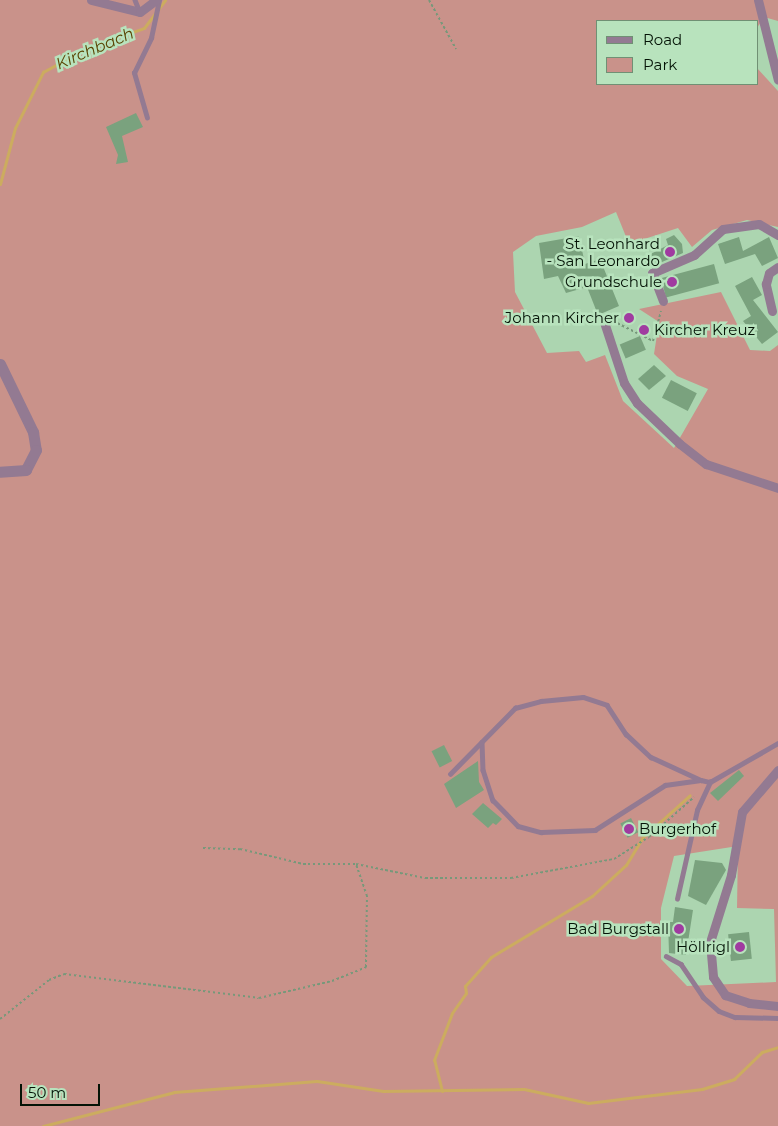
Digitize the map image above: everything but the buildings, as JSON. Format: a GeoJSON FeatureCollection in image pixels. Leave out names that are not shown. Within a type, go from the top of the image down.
{"type":"FeatureCollection","features":[{"type":"Feature","properties":{"kind":"street"},"geometry":{"type":"LineString","coordinates":[[91,0],[140,12],[157,0]]}},
{"type":"Feature","properties":{"kind":"street"},"geometry":{"type":"LineString","coordinates":[[758,0],[778,80]]}},
{"type":"Feature","properties":{"kind":"street"},"geometry":{"type":"LineString","coordinates":[[663,301],[652,273],[694,255],[723,229],[759,224],[778,235]]}},
{"type":"Feature","properties":{"kind":"street"},"geometry":{"type":"LineString","coordinates":[[772,311],[766,284],[769,274],[778,267]]}},
{"type":"Feature","properties":{"kind":"street"},"geometry":{"type":"LineString","coordinates":[[604,322],[624,383],[637,403],[672,437],[706,464],[768,481],[778,488]]}},
{"type":"Feature","properties":{"kind":"street"},"geometry":{"type":"LineString","coordinates":[[0,364],[33,432],[36,450],[26,470],[0,472]]}},
{"type":"Feature","properties":{"kind":"street"},"geometry":{"type":"LineString","coordinates":[[778,770],[742,812],[731,875],[710,942],[713,976],[725,994],[749,1003],[778,1006]]}},
{"type":"Feature","properties":{"kind":"lane"},"geometry":{"type":"LineString","coordinates":[[135,0],[140,12]]}},
{"type":"Feature","properties":{"kind":"lane"},"geometry":{"type":"LineString","coordinates":[[147,118],[134,73],[151,38],[157,0]]}},
{"type":"Feature","properties":{"kind":"lane"},"geometry":{"type":"LineString","coordinates":[[450,774],[515,708],[583,697],[607,705],[626,734],[651,757],[701,780],[710,782]]}},
{"type":"Feature","properties":{"kind":"lane"},"geometry":{"type":"LineString","coordinates":[[482,742],[483,770],[493,800],[518,826],[540,832],[595,830],[665,785],[701,780]]}},
{"type":"Feature","properties":{"kind":"lane"},"geometry":{"type":"LineString","coordinates":[[677,899],[697,810],[710,782],[778,743]]}},
{"type":"Feature","properties":{"kind":"lane"},"geometry":{"type":"LineString","coordinates":[[666,956],[680,964],[703,997],[720,1011],[735,1017],[778,1018]]}},
{"type":"Feature","properties":{"kind":"path"},"geometry":{"type":"LineString","coordinates":[[429,0],[456,49]]}},
{"type":"Feature","properties":{"kind":"path"},"geometry":{"type":"LineString","coordinates":[[604,322],[618,321],[653,341],[663,301]]}},
{"type":"Feature","properties":{"kind":"path"},"geometry":{"type":"LineString","coordinates":[[204,848],[240,849],[304,864],[356,864],[446,880],[511,878],[605,862],[649,837],[697,794]]}},
{"type":"Feature","properties":{"kind":"path"},"geometry":{"type":"LineString","coordinates":[[0,1019],[49,980],[64,974],[259,998],[332,982],[366,967],[367,896],[356,864]]}},
{"type":"Feature","properties":{"kind":"green space"},"geometry":{"type":"Polygon","coordinates":[[[0,0],[778,0],[778,21],[764,17],[758,26],[758,20],[596,20],[596,85],[758,85],[758,69],[778,91],[778,227],[747,220],[712,230],[692,247],[678,228],[629,244],[616,212],[582,227],[536,236],[513,252],[515,292],[547,353],[579,351],[586,362],[605,355],[623,401],[674,448],[708,389],[677,376],[654,354],[659,322],[639,309],[721,292],[750,350],[770,351],[778,345],[778,1126],[0,1126],[0,0]],[[738,846],[674,856],[661,908],[661,959],[687,986],[776,982],[774,909],[737,908],[738,846]]]}},
{"type":"Feature","properties":{"kind":"waterway","name":"Kirchbach"},"geometry":{"type":"LineString","coordinates":[[0,184],[15,128],[43,72],[87,48],[144,28],[165,0]]}},
{"type":"Feature","properties":{"kind":"waterway"},"geometry":{"type":"LineString","coordinates":[[442,1091],[434,1060],[452,1013],[466,993],[465,986],[491,957],[592,896],[626,865],[642,838],[690,795]]}},
{"type":"Feature","properties":{"kind":"waterway"},"geometry":{"type":"LineString","coordinates":[[43,1126],[174,1092],[317,1081],[383,1091],[524,1089],[588,1103],[702,1089],[734,1079],[762,1052],[778,1047]]}},
{"type":"Feature","properties":{"kind":"place","name":"St. Leonhard - San Leonardo"},"geometry":{"type":"Point","coordinates":[670,252]}},
{"type":"Feature","properties":{"kind":"place","name":"Grundschule"},"geometry":{"type":"Point","coordinates":[672,282]}},
{"type":"Feature","properties":{"kind":"place","name":"Johann Kircher"},"geometry":{"type":"Point","coordinates":[629,318]}},
{"type":"Feature","properties":{"kind":"place","name":"Kircher Kreuz"},"geometry":{"type":"Point","coordinates":[644,330]}},
{"type":"Feature","properties":{"kind":"place","name":"Burgerhof"},"geometry":{"type":"Point","coordinates":[629,829]}},
{"type":"Feature","properties":{"kind":"place","name":"Bad Burgstall"},"geometry":{"type":"Point","coordinates":[679,929]}},
{"type":"Feature","properties":{"kind":"place","name":"Höllrigl"},"geometry":{"type":"Point","coordinates":[740,947]}}]}
